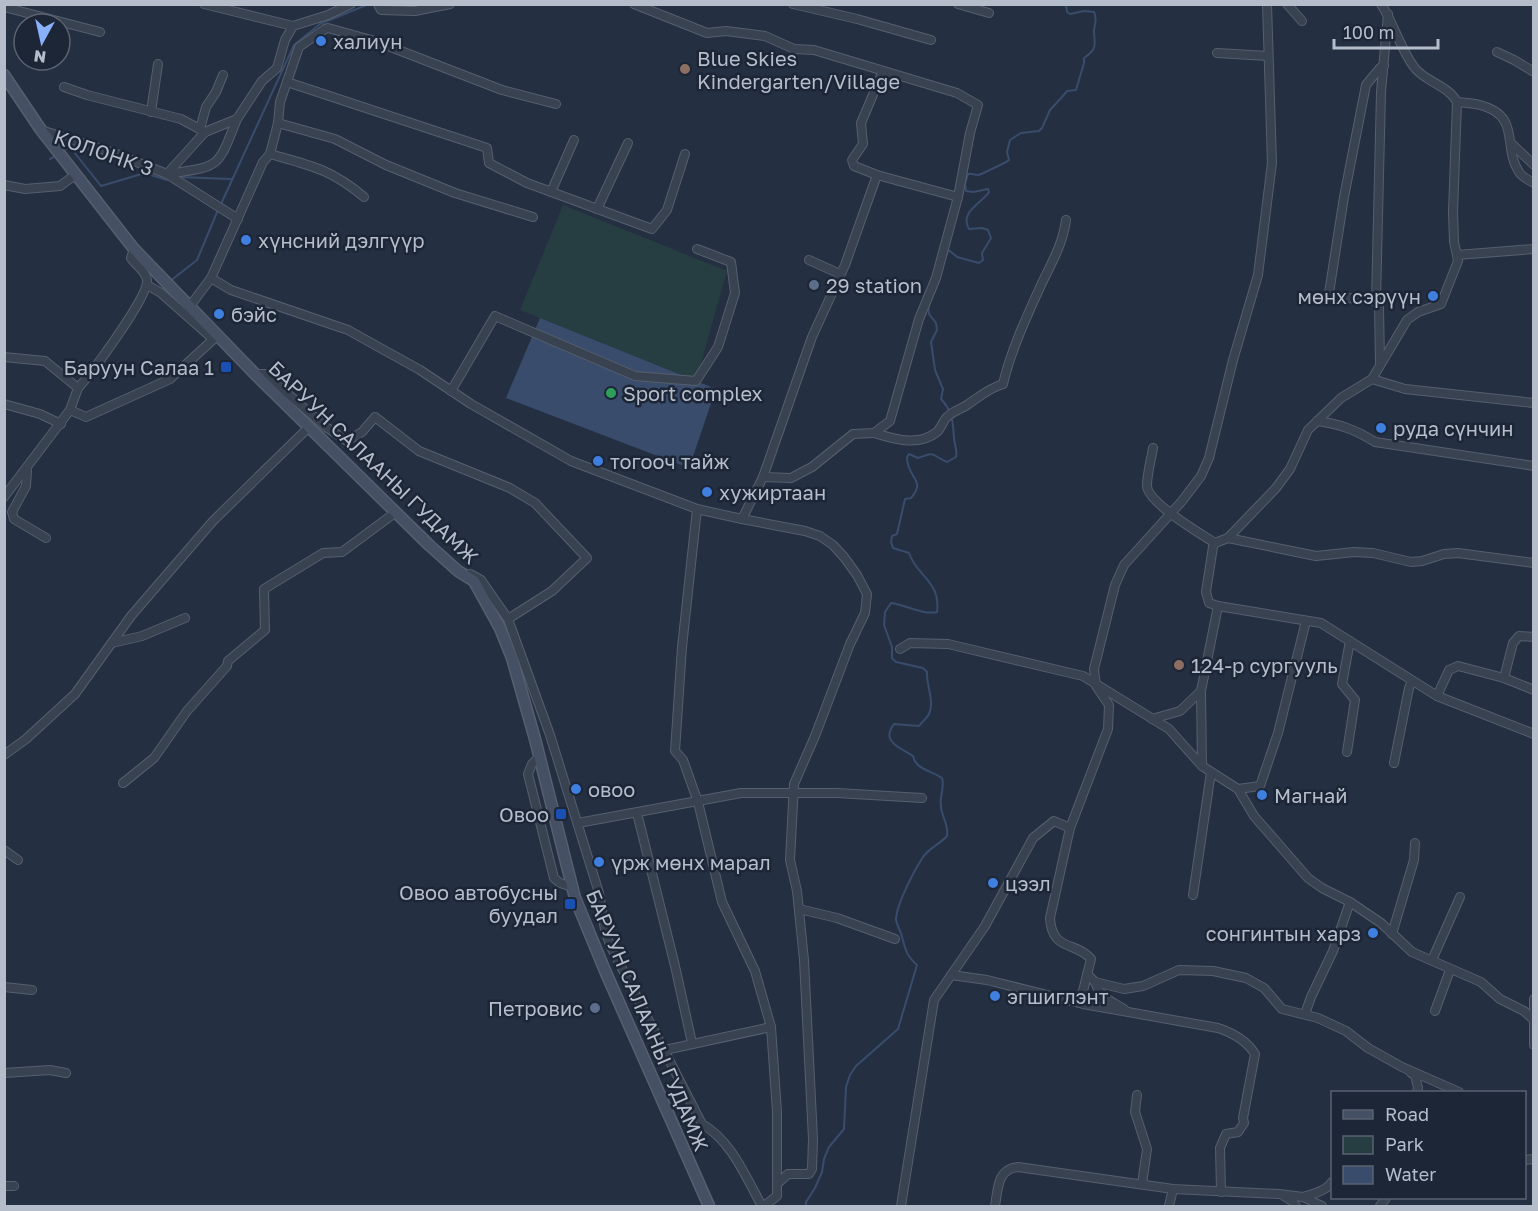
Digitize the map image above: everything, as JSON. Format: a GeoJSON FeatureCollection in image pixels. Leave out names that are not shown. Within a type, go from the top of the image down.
{"type":"FeatureCollection","features":[{"type":"Feature","properties":{"kind":"main road","name":"БАРУУН САЛААНЫ ГУДАМЖ"},"geometry":{"type":"LineString","coordinates":[[4,75],[41,130],[134,249],[190,306],[216,337],[443,558],[474,581],[500,628],[512,658],[540,756],[573,887],[607,976],[709,1206]]}},
{"type":"Feature","properties":{"kind":"street"},"geometry":{"type":"LineString","coordinates":[[204,4],[293,26],[328,15],[351,4]]}},
{"type":"Feature","properties":{"kind":"street"},"geometry":{"type":"LineString","coordinates":[[379,6],[381,10],[415,11],[450,4]]}},
{"type":"Feature","properties":{"kind":"street"},"geometry":{"type":"LineString","coordinates":[[634,4],[707,33],[726,31],[765,36],[794,49],[814,50],[957,93],[978,105],[970,133],[958,197],[936,278],[919,319],[890,421],[874,433]]}},
{"type":"Feature","properties":{"kind":"street"},"geometry":{"type":"LineString","coordinates":[[793,4],[931,40]]}},
{"type":"Feature","properties":{"kind":"street"},"geometry":{"type":"LineString","coordinates":[[958,4],[989,13]]}},
{"type":"Feature","properties":{"kind":"street"},"geometry":{"type":"LineString","coordinates":[[1080,1003],[1091,959],[1088,954],[1067,946],[1058,939],[1051,930],[1050,918],[1070,828],[1108,729],[1108,705],[1096,686],[1095,669],[1105,620],[1118,576],[1124,565],[1171,514],[1201,476],[1209,458],[1233,360],[1258,275],[1272,163],[1267,4]]}},
{"type":"Feature","properties":{"kind":"street"},"geometry":{"type":"LineString","coordinates":[[1287,4],[1302,21]]}},
{"type":"Feature","properties":{"kind":"street"},"geometry":{"type":"LineString","coordinates":[[1381,4],[1414,68],[1452,94],[1457,102],[1453,212],[1454,242],[1458,261],[1441,304],[1418,312],[1407,320],[1372,379],[1341,398],[1308,430],[1290,469],[1276,488],[1228,538],[1215,543],[1206,592],[1209,603],[1218,606],[1321,623],[1437,696],[1533,734]]}},
{"type":"Feature","properties":{"kind":"street"},"geometry":{"type":"LineString","coordinates":[[4,7],[100,32]]}},
{"type":"Feature","properties":{"kind":"street"},"geometry":{"type":"LineString","coordinates":[[1380,364],[1379,307],[1376,301],[1381,92],[1388,14]]}},
{"type":"Feature","properties":{"kind":"street"},"geometry":{"type":"LineString","coordinates":[[167,174],[204,168],[213,165],[222,157],[237,119],[262,81],[277,68],[285,40],[293,26]]}},
{"type":"Feature","properties":{"kind":"street"},"geometry":{"type":"LineString","coordinates":[[190,306],[211,278],[263,162],[270,154],[278,123],[280,102],[299,47],[328,28],[375,41],[502,90],[556,104]]}},
{"type":"Feature","properties":{"kind":"street"},"geometry":{"type":"LineString","coordinates":[[1497,52],[1533,72]]}},
{"type":"Feature","properties":{"kind":"street"},"geometry":{"type":"LineString","coordinates":[[1217,53],[1268,56]]}},
{"type":"Feature","properties":{"kind":"street"},"geometry":{"type":"LineString","coordinates":[[151,112],[158,64]]}},
{"type":"Feature","properties":{"kind":"street"},"geometry":{"type":"LineString","coordinates":[[1376,301],[1330,296],[1329,293],[1344,197],[1366,85],[1384,66]]}},
{"type":"Feature","properties":{"kind":"street"},"geometry":{"type":"LineString","coordinates":[[883,71],[861,123],[863,144],[852,160],[854,166],[877,175],[958,197]]}},
{"type":"Feature","properties":{"kind":"street"},"geometry":{"type":"LineString","coordinates":[[203,131],[206,107],[223,75]]}},
{"type":"Feature","properties":{"kind":"street"},"geometry":{"type":"LineString","coordinates":[[287,82],[487,148],[489,163],[527,183],[652,229],[667,210],[685,154]]}},
{"type":"Feature","properties":{"kind":"street"},"geometry":{"type":"LineString","coordinates":[[64,87],[181,119],[203,131]]}},
{"type":"Feature","properties":{"kind":"street"},"geometry":{"type":"LineString","coordinates":[[1457,102],[1480,105],[1498,113],[1510,131],[1512,144],[1533,165]]}},
{"type":"Feature","properties":{"kind":"street"},"geometry":{"type":"LineString","coordinates":[[167,174],[203,131],[237,119]]}},
{"type":"Feature","properties":{"kind":"street"},"geometry":{"type":"LineString","coordinates":[[278,123],[334,139],[386,165],[455,193],[532,217]]}},
{"type":"Feature","properties":{"kind":"street","name":"КОЛОНК 3"},"geometry":{"type":"LineString","coordinates":[[41,130],[114,153],[167,174],[238,219]]}},
{"type":"Feature","properties":{"kind":"street"},"geometry":{"type":"LineString","coordinates":[[1510,131],[1514,162],[1520,175],[1533,183]]}},
{"type":"Feature","properties":{"kind":"street"},"geometry":{"type":"LineString","coordinates":[[551,192],[574,140]]}},
{"type":"Feature","properties":{"kind":"street"},"geometry":{"type":"LineString","coordinates":[[597,209],[628,143]]}},
{"type":"Feature","properties":{"kind":"street"},"geometry":{"type":"LineString","coordinates":[[270,154],[324,170],[345,181],[364,197]]}},
{"type":"Feature","properties":{"kind":"street"},"geometry":{"type":"LineString","coordinates":[[4,185],[25,189],[60,186],[75,175]]}},
{"type":"Feature","properties":{"kind":"street"},"geometry":{"type":"LineString","coordinates":[[742,519],[763,477],[812,337],[840,274],[877,175]]}},
{"type":"Feature","properties":{"kind":"street"},"geometry":{"type":"LineString","coordinates":[[763,477],[791,478],[812,467],[853,435],[874,433],[910,441],[936,432],[948,416],[993,387],[1003,384],[1007,367],[1033,302],[1064,237],[1066,220]]}},
{"type":"Feature","properties":{"kind":"street"},"geometry":{"type":"LineString","coordinates":[[4,497],[61,424],[70,410],[78,388],[100,360],[147,285],[146,275],[131,258],[134,249]]}},
{"type":"Feature","properties":{"kind":"street"},"geometry":{"type":"LineString","coordinates":[[451,391],[495,316],[635,376],[696,381],[718,347],[735,293],[731,262],[697,249]]}},
{"type":"Feature","properties":{"kind":"street"},"geometry":{"type":"LineString","coordinates":[[1457,255],[1533,249]]}},
{"type":"Feature","properties":{"kind":"street"},"geometry":{"type":"LineString","coordinates":[[809,260],[840,274]]}},
{"type":"Feature","properties":{"kind":"street"},"geometry":{"type":"LineString","coordinates":[[211,278],[231,290],[348,330],[420,370],[471,404],[571,461],[697,509],[820,536],[844,556],[857,575],[867,594],[865,613],[850,644],[794,784],[790,860],[799,909],[804,960],[813,1139],[812,1168],[809,1174],[788,1174],[777,1184]]}},
{"type":"Feature","properties":{"kind":"street"},"geometry":{"type":"LineString","coordinates":[[70,410],[86,417],[170,379],[216,337],[161,293],[147,285]]}},
{"type":"Feature","properties":{"kind":"street"},"geometry":{"type":"LineString","coordinates":[[4,357],[45,361],[78,388]]}},
{"type":"Feature","properties":{"kind":"street"},"geometry":{"type":"LineString","coordinates":[[255,374],[265,374],[326,427],[346,441],[362,432],[375,417],[419,451],[510,488],[535,503],[587,558],[552,591],[508,619]]}},
{"type":"Feature","properties":{"kind":"street"},"geometry":{"type":"LineString","coordinates":[[1372,379],[1405,389],[1533,403]]}},
{"type":"Feature","properties":{"kind":"street"},"geometry":{"type":"LineString","coordinates":[[4,404],[40,414],[61,424]]}},
{"type":"Feature","properties":{"kind":"street"},"geometry":{"type":"LineString","coordinates":[[1317,421],[1340,423],[1357,430],[1375,442],[1533,466]]}},
{"type":"Feature","properties":{"kind":"street"},"geometry":{"type":"LineString","coordinates":[[4,755],[26,739],[75,694],[131,616],[213,521],[309,427]]}},
{"type":"Feature","properties":{"kind":"street"},"geometry":{"type":"LineString","coordinates":[[1153,448],[1147,487],[1149,494],[1171,514],[1215,543]]}},
{"type":"Feature","properties":{"kind":"street"},"geometry":{"type":"LineString","coordinates":[[27,469],[26,486],[12,512],[14,519],[46,538]]}},
{"type":"Feature","properties":{"kind":"street"},"geometry":{"type":"LineString","coordinates":[[443,558],[481,580],[508,619],[548,728],[578,823],[599,893],[610,945],[702,1124],[714,1131],[726,1144],[763,1206],[777,1196],[775,1079],[771,1027],[755,971],[722,902],[698,802],[683,760],[675,752],[682,647],[697,509]]}},
{"type":"Feature","properties":{"kind":"street"},"geometry":{"type":"LineString","coordinates":[[123,783],[154,758],[187,711],[227,666],[228,661],[265,630],[264,590],[323,553],[342,552],[396,512]]}},
{"type":"Feature","properties":{"kind":"street"},"geometry":{"type":"LineString","coordinates":[[1228,538],[1316,556],[1373,553],[1411,562],[1458,553],[1533,563]]}},
{"type":"Feature","properties":{"kind":"street"},"geometry":{"type":"LineString","coordinates":[[1202,766],[1201,691],[1218,606]]}},
{"type":"Feature","properties":{"kind":"street"},"geometry":{"type":"LineString","coordinates":[[112,643],[142,636],[185,618]]}},
{"type":"Feature","properties":{"kind":"street"},"geometry":{"type":"LineString","coordinates":[[1238,789],[1260,786],[1278,733],[1306,621]]}},
{"type":"Feature","properties":{"kind":"street"},"geometry":{"type":"LineString","coordinates":[[1504,678],[1513,643],[1519,636],[1533,637]]}},
{"type":"Feature","properties":{"kind":"street"},"geometry":{"type":"LineString","coordinates":[[1347,752],[1355,700],[1342,684],[1350,641]]}},
{"type":"Feature","properties":{"kind":"street"},"geometry":{"type":"LineString","coordinates":[[900,649],[910,643],[948,644],[1083,676],[1169,729],[1202,766],[1238,789],[1254,816],[1308,878],[1381,923],[1412,952],[1481,982],[1500,999],[1524,1011],[1533,1020]]}},
{"type":"Feature","properties":{"kind":"street"},"geometry":{"type":"LineString","coordinates":[[1437,696],[1449,670],[1458,666],[1504,678],[1533,690]]}},
{"type":"Feature","properties":{"kind":"street"},"geometry":{"type":"LineString","coordinates":[[1394,763],[1412,681]]}},
{"type":"Feature","properties":{"kind":"street"},"geometry":{"type":"LineString","coordinates":[[1152,719],[1180,711],[1201,691]]}},
{"type":"Feature","properties":{"kind":"street"},"geometry":{"type":"LineString","coordinates":[[540,756],[530,766],[528,774],[554,878],[558,882],[573,887]]}},
{"type":"Feature","properties":{"kind":"street"},"geometry":{"type":"LineString","coordinates":[[1193,895],[1211,772]]}},
{"type":"Feature","properties":{"kind":"street"},"geometry":{"type":"LineString","coordinates":[[578,823],[741,793],[795,792],[922,798]]}},
{"type":"Feature","properties":{"kind":"street"},"geometry":{"type":"LineString","coordinates":[[637,813],[692,1043]]}},
{"type":"Feature","properties":{"kind":"street"},"geometry":{"type":"LineString","coordinates":[[540,821],[556,817]]}},
{"type":"Feature","properties":{"kind":"street"},"geometry":{"type":"LineString","coordinates":[[901,1206],[934,1000],[985,926],[1033,838],[1054,821],[1070,828]]}},
{"type":"Feature","properties":{"kind":"street"},"geometry":{"type":"LineString","coordinates":[[1392,934],[1414,860],[1415,843]]}},
{"type":"Feature","properties":{"kind":"street"},"geometry":{"type":"LineString","coordinates":[[4,850],[18,860]]}},
{"type":"Feature","properties":{"kind":"street"},"geometry":{"type":"LineString","coordinates":[[1431,960],[1460,897]]}},
{"type":"Feature","properties":{"kind":"street"},"geometry":{"type":"LineString","coordinates":[[1305,1014],[1333,951],[1350,902]]}},
{"type":"Feature","properties":{"kind":"street"},"geometry":{"type":"LineString","coordinates":[[799,909],[837,918],[895,939]]}},
{"type":"Feature","properties":{"kind":"street"},"geometry":{"type":"LineString","coordinates":[[1095,982],[1124,989],[1143,986],[1179,970],[1213,971],[1246,978],[1264,988],[1282,1009],[1318,1018],[1346,1031],[1368,1048],[1415,1075],[1417,1091]]}},
{"type":"Feature","properties":{"kind":"street"},"geometry":{"type":"LineString","coordinates":[[1435,1011],[1450,970]]}},
{"type":"Feature","properties":{"kind":"street"},"geometry":{"type":"LineString","coordinates":[[1087,974],[1106,998],[1127,1011]]}},
{"type":"Feature","properties":{"kind":"street"},"geometry":{"type":"LineString","coordinates":[[951,975],[987,980],[1080,1003],[1218,1028],[1246,1042],[1256,1054],[1243,1118],[1244,1123],[1238,1132],[1226,1134],[1222,1142],[1221,1192]]}},
{"type":"Feature","properties":{"kind":"street"},"geometry":{"type":"LineString","coordinates":[[4,987],[32,990]]}},
{"type":"Feature","properties":{"kind":"street"},"geometry":{"type":"LineString","coordinates":[[1533,999],[1533,1045]]}},
{"type":"Feature","properties":{"kind":"street"},"geometry":{"type":"LineString","coordinates":[[664,1050],[771,1027]]}},
{"type":"Feature","properties":{"kind":"street"},"geometry":{"type":"LineString","coordinates":[[1402,1067],[1457,1091]]}},
{"type":"Feature","properties":{"kind":"street"},"geometry":{"type":"LineString","coordinates":[[4,1073],[50,1070],[66,1073]]}},
{"type":"Feature","properties":{"kind":"street"},"geometry":{"type":"LineString","coordinates":[[1137,1095],[1135,1112],[1147,1149],[1142,1184]]}},
{"type":"Feature","properties":{"kind":"street"},"geometry":{"type":"LineString","coordinates":[[995,1206],[1002,1174],[1012,1167],[1173,1189],[1303,1197],[1322,1206]]}},
{"type":"Feature","properties":{"kind":"street"},"geometry":{"type":"LineString","coordinates":[[1303,1197],[1331,1184]]}},
{"type":"Feature","properties":{"kind":"street"},"geometry":{"type":"LineString","coordinates":[[1169,1206],[1173,1189]]}},
{"type":"Feature","properties":{"kind":"street"},"geometry":{"type":"LineString","coordinates":[[1279,1194],[1296,1206]]}},
{"type":"Feature","properties":{"kind":"green space"},"geometry":{"type":"Polygon","coordinates":[[[563,205],[727,271],[696,381],[520,310],[563,205]]]}},
{"type":"Feature","properties":{"kind":"water","name":"Sport complex"},"geometry":{"type":"Polygon","coordinates":[[[540,318],[716,389],[689,468],[506,398],[540,318]]]}},
{"type":"Feature","properties":{"kind":"waterway"},"geometry":{"type":"LineString","coordinates":[[221,204],[294,45],[320,24],[369,4]]}},
{"type":"Feature","properties":{"kind":"waterway"},"geometry":{"type":"LineString","coordinates":[[391,4],[415,4]]}},
{"type":"Feature","properties":{"kind":"waterway"},"geometry":{"type":"LineString","coordinates":[[944,260],[950,251],[957,257],[979,263],[983,260],[982,253],[991,238],[988,230],[969,229],[967,223],[969,213],[989,192],[988,189],[966,191],[965,184],[968,174],[978,175],[1009,160],[1007,152],[1010,140],[1021,133],[1039,131],[1050,110],[1067,91],[1076,90],[1084,58],[1094,47],[1096,17],[1094,12],[1084,11],[1070,14],[1067,12],[1066,4]]}},
{"type":"Feature","properties":{"kind":"waterway"},"geometry":{"type":"LineString","coordinates":[[65,150],[70,147],[101,186],[145,173],[167,180]]}},
{"type":"Feature","properties":{"kind":"waterway"},"geometry":{"type":"LineString","coordinates":[[50,159],[54,157]]}},
{"type":"Feature","properties":{"kind":"waterway"},"geometry":{"type":"LineString","coordinates":[[179,177],[231,179]]}},
{"type":"Feature","properties":{"kind":"waterway"},"geometry":{"type":"LineString","coordinates":[[169,282],[197,260],[218,210]]}},
{"type":"Feature","properties":{"kind":"waterway"},"geometry":{"type":"LineString","coordinates":[[806,1206],[822,1172],[829,1147],[844,1129],[846,1087],[850,1075],[856,1066],[898,1029],[917,965],[906,949],[896,920],[899,906],[923,857],[947,836],[941,803],[942,778],[920,767],[913,756],[894,744],[889,735],[894,724],[919,726],[928,716],[931,709],[931,698],[927,672],[923,668],[896,662],[892,658],[892,647],[884,625],[885,612],[891,603],[931,613],[937,612],[937,602],[932,586],[917,568],[909,553],[893,548],[891,542],[892,536],[897,534],[905,499],[911,498],[917,487],[917,482],[908,464],[909,454],[918,458],[934,455],[947,462],[956,457],[952,417],[941,399],[943,389],[935,370],[931,342],[937,330],[936,323],[929,314],[928,304]]}},
{"type":"Feature","properties":{"kind":"place","name":"халиун"},"geometry":{"type":"Point","coordinates":[321,41]}},
{"type":"Feature","properties":{"kind":"place","name":"Blue Skies Kindergarten/Village"},"geometry":{"type":"Point","coordinates":[685,69]}},
{"type":"Feature","properties":{"kind":"place","name":"хүнсний дэлгүүр"},"geometry":{"type":"Point","coordinates":[246,240]}},
{"type":"Feature","properties":{"kind":"place","name":"29 station"},"geometry":{"type":"Point","coordinates":[814,285]}},
{"type":"Feature","properties":{"kind":"place","name":"мөнх сэрүүн"},"geometry":{"type":"Point","coordinates":[1433,296]}},
{"type":"Feature","properties":{"kind":"place","name":"бэйс"},"geometry":{"type":"Point","coordinates":[219,314]}},
{"type":"Feature","properties":{"kind":"place","name":"Баруун Салаа 1"},"geometry":{"type":"Point","coordinates":[226,367]}},
{"type":"Feature","properties":{"kind":"place","name":"Sport complex"},"geometry":{"type":"Point","coordinates":[611,393]}},
{"type":"Feature","properties":{"kind":"place","name":"руда сүнчин"},"geometry":{"type":"Point","coordinates":[1381,428]}},
{"type":"Feature","properties":{"kind":"place","name":"тогооч тайж"},"geometry":{"type":"Point","coordinates":[598,461]}},
{"type":"Feature","properties":{"kind":"place","name":"хужиртаан"},"geometry":{"type":"Point","coordinates":[707,492]}},
{"type":"Feature","properties":{"kind":"place","name":"124-р сургууль"},"geometry":{"type":"Point","coordinates":[1179,665]}},
{"type":"Feature","properties":{"kind":"place","name":"овоо"},"geometry":{"type":"Point","coordinates":[576,789]}},
{"type":"Feature","properties":{"kind":"place","name":"Магнай"},"geometry":{"type":"Point","coordinates":[1262,795]}},
{"type":"Feature","properties":{"kind":"place","name":"Овоо"},"geometry":{"type":"Point","coordinates":[561,814]}},
{"type":"Feature","properties":{"kind":"place","name":"үрж мөнх марал"},"geometry":{"type":"Point","coordinates":[599,862]}},
{"type":"Feature","properties":{"kind":"place","name":"цээл"},"geometry":{"type":"Point","coordinates":[993,883]}},
{"type":"Feature","properties":{"kind":"place","name":"Овоо автобусны буудал"},"geometry":{"type":"Point","coordinates":[570,904]}},
{"type":"Feature","properties":{"kind":"place","name":"сонгинтын харз"},"geometry":{"type":"Point","coordinates":[1373,933]}},
{"type":"Feature","properties":{"kind":"place","name":"эгшиглэнт"},"geometry":{"type":"Point","coordinates":[995,996]}},
{"type":"Feature","properties":{"kind":"place","name":"Петровис"},"geometry":{"type":"Point","coordinates":[595,1008]}}]}
